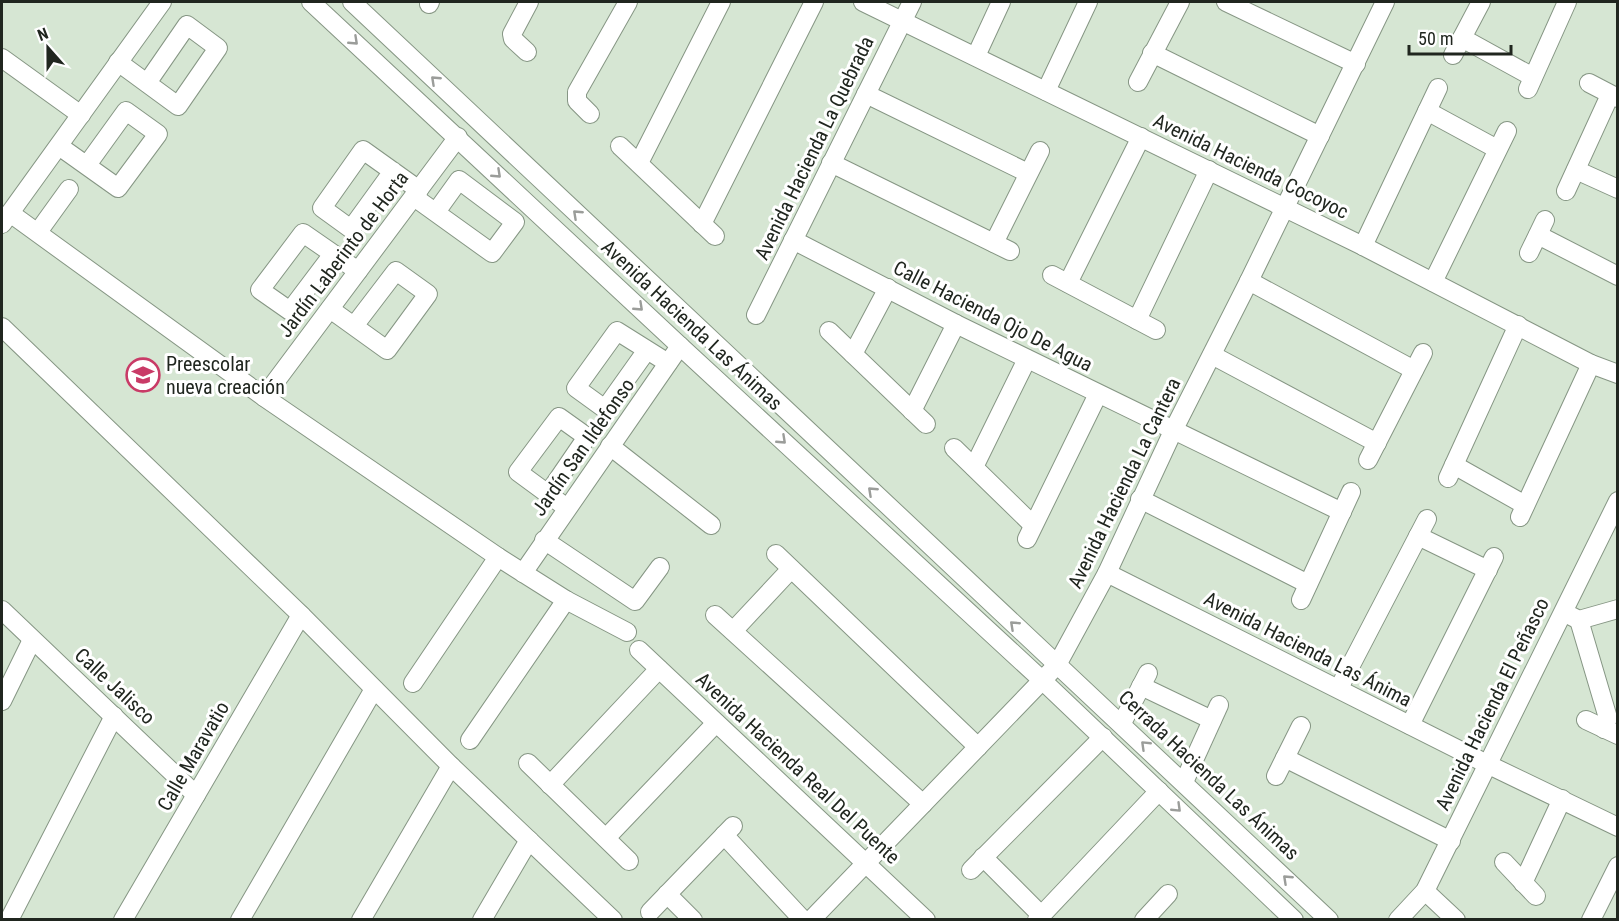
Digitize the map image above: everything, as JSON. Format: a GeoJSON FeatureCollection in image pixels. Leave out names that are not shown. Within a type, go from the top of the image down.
{"type":"FeatureCollection","features":[{"type":"Feature","properties":{"kind":"street"},"geometry":{"type":"LineString","coordinates":[[162,2],[6,218],[38,232],[264,397],[498,557],[566,600],[627,632]]}},
{"type":"Feature","properties":{"kind":"street","name":"Avenida Hacienda Las Ánimas"},"geometry":{"type":"LineString","coordinates":[[311,2],[1043,681]]}},
{"type":"Feature","properties":{"kind":"street","name":"Avenida Hacienda Las Ánimas"},"geometry":{"type":"LineString","coordinates":[[352,2],[1057,665]]}},
{"type":"Feature","properties":{"kind":"street"},"geometry":{"type":"LineString","coordinates":[[527,52],[513,39],[512,34],[529,2]]}},
{"type":"Feature","properties":{"kind":"street"},"geometry":{"type":"LineString","coordinates":[[590,114],[577,101],[577,92],[628,2]]}},
{"type":"Feature","properties":{"kind":"street"},"geometry":{"type":"LineString","coordinates":[[639,163],[721,2]]}},
{"type":"Feature","properties":{"kind":"street"},"geometry":{"type":"LineString","coordinates":[[620,146],[708,230],[814,2]]}},
{"type":"Feature","properties":{"kind":"street","name":"Avenida Hacienda Cocoyoc"},"geometry":{"type":"LineString","coordinates":[[863,2],[1209,170],[1592,364],[1617,374]]}},
{"type":"Feature","properties":{"kind":"street","name":"Avenida Hacienda La Quebrada"},"geometry":{"type":"LineString","coordinates":[[756,315],[912,2]]}},
{"type":"Feature","properties":{"kind":"street"},"geometry":{"type":"LineString","coordinates":[[976,56],[1001,2]]}},
{"type":"Feature","properties":{"kind":"street"},"geometry":{"type":"LineString","coordinates":[[1046,91],[1088,2]]}},
{"type":"Feature","properties":{"kind":"street"},"geometry":{"type":"LineString","coordinates":[[1138,82],[1180,2]]}},
{"type":"Feature","properties":{"kind":"street"},"geometry":{"type":"LineString","coordinates":[[1226,2],[1356,64]]}},
{"type":"Feature","properties":{"kind":"street","name":"Avenida Hacienda La Cantera"},"geometry":{"type":"LineString","coordinates":[[812,920],[1057,665],[1107,573],[1174,429],[1385,2]]}},
{"type":"Feature","properties":{"kind":"street"},"geometry":{"type":"LineString","coordinates":[[1454,55],[1481,2]]}},
{"type":"Feature","properties":{"kind":"street"},"geometry":{"type":"LineString","coordinates":[[1462,38],[1530,83],[1568,2]]}},
{"type":"Feature","properties":{"kind":"street"},"geometry":{"type":"LineString","coordinates":[[1152,53],[1320,136]]}},
{"type":"Feature","properties":{"kind":"street"},"geometry":{"type":"LineString","coordinates":[[2,58],[81,115]]}},
{"type":"Feature","properties":{"kind":"street"},"geometry":{"type":"LineString","coordinates":[[393,77],[411,58]]}},
{"type":"Feature","properties":{"kind":"street"},"geometry":{"type":"LineString","coordinates":[[118,62],[147,83]]}},
{"type":"Feature","properties":{"kind":"street"},"geometry":{"type":"LineString","coordinates":[[1566,191],[1614,97],[1589,83]]}},
{"type":"Feature","properties":{"kind":"street"},"geometry":{"type":"LineString","coordinates":[[1363,246],[1438,88]]}},
{"type":"Feature","properties":{"kind":"street"},"geometry":{"type":"LineString","coordinates":[[866,94],[1028,173]]}},
{"type":"Feature","properties":{"kind":"street"},"geometry":{"type":"LineString","coordinates":[[1427,111],[1497,149]]}},
{"type":"Feature","properties":{"kind":"street"},"geometry":{"type":"LineString","coordinates":[[1432,282],[1507,131]]}},
{"type":"Feature","properties":{"kind":"street","name":"Jardín Laberinto de Horta"},"geometry":{"type":"LineString","coordinates":[[264,397],[458,137]]}},
{"type":"Feature","properties":{"kind":"street"},"geometry":{"type":"LineString","coordinates":[[1141,137],[1060,279],[1156,330]]}},
{"type":"Feature","properties":{"kind":"street"},"geometry":{"type":"LineString","coordinates":[[59,146],[87,165]]}},
{"type":"Feature","properties":{"kind":"street"},"geometry":{"type":"LineString","coordinates":[[831,163],[1002,247],[1028,173],[1040,151]]}},
{"type":"Feature","properties":{"kind":"street"},"geometry":{"type":"LineString","coordinates":[[1137,320],[1209,170]]}},
{"type":"Feature","properties":{"kind":"street"},"geometry":{"type":"LineString","coordinates":[[1576,170],[1617,189]]}},
{"type":"Feature","properties":{"kind":"street"},"geometry":{"type":"LineString","coordinates":[[393,171],[436,212]]}},
{"type":"Feature","properties":{"kind":"street"},"geometry":{"type":"LineString","coordinates":[[38,232],[69,189]]}},
{"type":"Feature","properties":{"kind":"street"},"geometry":{"type":"LineString","coordinates":[[1529,253],[1541,227],[1617,276]]}},
{"type":"Feature","properties":{"kind":"street","name":"Calle Hacienda Ojo De Agua"},"geometry":{"type":"LineString","coordinates":[[793,240],[956,324],[1342,512]]}},
{"type":"Feature","properties":{"kind":"street"},"geometry":{"type":"LineString","coordinates":[[333,254],[358,272]]}},
{"type":"Feature","properties":{"kind":"street"},"geometry":{"type":"LineString","coordinates":[[1249,281],[1414,370]]}},
{"type":"Feature","properties":{"kind":"street"},"geometry":{"type":"LineString","coordinates":[[854,354],[888,288]]}},
{"type":"Feature","properties":{"kind":"street"},"geometry":{"type":"LineString","coordinates":[[330,309],[354,326]]}},
{"type":"Feature","properties":{"kind":"street"},"geometry":{"type":"LineString","coordinates":[[912,411],[956,324]]}},
{"type":"Feature","properties":{"kind":"street"},"geometry":{"type":"LineString","coordinates":[[1518,326],[1451,472],[1522,511],[1592,364]]}},
{"type":"Feature","properties":{"kind":"street"},"geometry":{"type":"LineString","coordinates":[[2,327],[301,615],[451,766],[613,920]]}},
{"type":"Feature","properties":{"kind":"street"},"geometry":{"type":"LineString","coordinates":[[829,331],[926,424]]}},
{"type":"Feature","properties":{"kind":"street","name":"Jardín San Ildefonso"},"geometry":{"type":"LineString","coordinates":[[523,573],[680,346]]}},
{"type":"Feature","properties":{"kind":"street"},"geometry":{"type":"LineString","coordinates":[[646,351],[668,363]]}},
{"type":"Feature","properties":{"kind":"street"},"geometry":{"type":"LineString","coordinates":[[1368,460],[1423,353]]}},
{"type":"Feature","properties":{"kind":"street"},"geometry":{"type":"LineString","coordinates":[[1212,355],[1377,443]]}},
{"type":"Feature","properties":{"kind":"street"},"geometry":{"type":"LineString","coordinates":[[974,467],[1027,359]]}},
{"type":"Feature","properties":{"kind":"street"},"geometry":{"type":"LineString","coordinates":[[954,448],[974,467],[1030,532],[1098,394]]}},
{"type":"Feature","properties":{"kind":"street"},"geometry":{"type":"LineString","coordinates":[[610,446],[711,525]]}},
{"type":"Feature","properties":{"kind":"street"},"geometry":{"type":"LineString","coordinates":[[1140,499],[1305,592],[1351,492]]}},
{"type":"Feature","properties":{"kind":"street"},"geometry":{"type":"LineString","coordinates":[[548,494],[567,508]]}},
{"type":"Feature","properties":{"kind":"street","name":"Avenida Hacienda El Peñasco"},"geometry":{"type":"LineString","coordinates":[[1398,920],[1425,891],[1489,765],[1562,611],[1613,521],[1617,501]]}},
{"type":"Feature","properties":{"kind":"street"},"geometry":{"type":"LineString","coordinates":[[1339,688],[1427,519]]}},
{"type":"Feature","properties":{"kind":"street"},"geometry":{"type":"LineString","coordinates":[[1410,725],[1491,564],[1418,536]]}},
{"type":"Feature","properties":{"kind":"street"},"geometry":{"type":"LineString","coordinates":[[544,540],[635,601],[660,567]]}},
{"type":"Feature","properties":{"kind":"street"},"geometry":{"type":"LineString","coordinates":[[776,554],[978,747]]}},
{"type":"Feature","properties":{"kind":"street"},"geometry":{"type":"LineString","coordinates":[[413,683],[498,557]]}},
{"type":"Feature","properties":{"kind":"street"},"geometry":{"type":"LineString","coordinates":[[733,631],[791,569]]}},
{"type":"Feature","properties":{"kind":"street","name":"Avenida Hacienda Las Ánima"},"geometry":{"type":"LineString","coordinates":[[1107,573],[1617,827]]}},
{"type":"Feature","properties":{"kind":"street"},"geometry":{"type":"LineString","coordinates":[[470,740],[566,600]]}},
{"type":"Feature","properties":{"kind":"street"},"geometry":{"type":"LineString","coordinates":[[1562,611],[1579,620],[1617,609]]}},
{"type":"Feature","properties":{"kind":"street","name":"Calle Jalisco"},"geometry":{"type":"LineString","coordinates":[[2,610],[196,795]]}},
{"type":"Feature","properties":{"kind":"street","name":"Calle Maravatio"},"geometry":{"type":"LineString","coordinates":[[123,920],[301,615]]}},
{"type":"Feature","properties":{"kind":"street"},"geometry":{"type":"LineString","coordinates":[[715,615],[923,804]]}},
{"type":"Feature","properties":{"kind":"street"},"geometry":{"type":"LineString","coordinates":[[1579,620],[1611,732]]}},
{"type":"Feature","properties":{"kind":"street"},"geometry":{"type":"LineString","coordinates":[[2,701],[32,640]]}},
{"type":"Feature","properties":{"kind":"street","name":"Avenida Hacienda Real Del Puente"},"geometry":{"type":"LineString","coordinates":[[639,650],[926,920]]}},
{"type":"Feature","properties":{"kind":"street","name":"Cerrada Hacienda Las Ánimas"},"geometry":{"type":"LineString","coordinates":[[1057,665],[1122,723],[1329,920]]}},
{"type":"Feature","properties":{"kind":"street"},"geometry":{"type":"LineString","coordinates":[[550,784],[659,669]]}},
{"type":"Feature","properties":{"kind":"street"},"geometry":{"type":"LineString","coordinates":[[1122,723],[1145,680],[1216,712],[1184,782]]}},
{"type":"Feature","properties":{"kind":"street"},"geometry":{"type":"LineString","coordinates":[[1043,681],[1294,920]]}},
{"type":"Feature","properties":{"kind":"street"},"geometry":{"type":"LineString","coordinates":[[240,920],[374,689]]}},
{"type":"Feature","properties":{"kind":"street"},"geometry":{"type":"LineString","coordinates":[[9,920],[114,716]]}},
{"type":"Feature","properties":{"kind":"street"},"geometry":{"type":"LineString","coordinates":[[1586,720],[1611,732]]}},
{"type":"Feature","properties":{"kind":"street"},"geometry":{"type":"LineString","coordinates":[[606,838],[716,723]]}},
{"type":"Feature","properties":{"kind":"street"},"geometry":{"type":"LineString","coordinates":[[1276,776],[1300,726]]}},
{"type":"Feature","properties":{"kind":"street"},"geometry":{"type":"LineString","coordinates":[[1102,737],[977,864],[1039,917],[1160,791]]}},
{"type":"Feature","properties":{"kind":"street"},"geometry":{"type":"LineString","coordinates":[[1285,758],[1450,841]]}},
{"type":"Feature","properties":{"kind":"street"},"geometry":{"type":"LineString","coordinates":[[528,763],[629,861]]}},
{"type":"Feature","properties":{"kind":"street"},"geometry":{"type":"LineString","coordinates":[[361,920],[451,766]]}},
{"type":"Feature","properties":{"kind":"street"},"geometry":{"type":"LineString","coordinates":[[1523,883],[1562,799]]}},
{"type":"Feature","properties":{"kind":"street"},"geometry":{"type":"LineString","coordinates":[[650,912],[729,830],[803,920]]}},
{"type":"Feature","properties":{"kind":"street"},"geometry":{"type":"LineString","coordinates":[[482,920],[529,840]]}},
{"type":"Feature","properties":{"kind":"street"},"geometry":{"type":"LineString","coordinates":[[1504,862],[1536,896]]}},
{"type":"Feature","properties":{"kind":"street"},"geometry":{"type":"LineString","coordinates":[[1591,920],[1617,866]]}},
{"type":"Feature","properties":{"kind":"street"},"geometry":{"type":"LineString","coordinates":[[1425,891],[1456,920]]}},
{"type":"Feature","properties":{"kind":"street"},"geometry":{"type":"LineString","coordinates":[[667,894],[693,920]]}},
{"type":"Feature","properties":{"kind":"street"},"geometry":{"type":"LineString","coordinates":[[1154,916],[1168,894]]}},
{"type":"Feature","properties":{"kind":"place","name":"Preescolar nueva creación"},"geometry":{"type":"Point","coordinates":[143,375]}}]}
